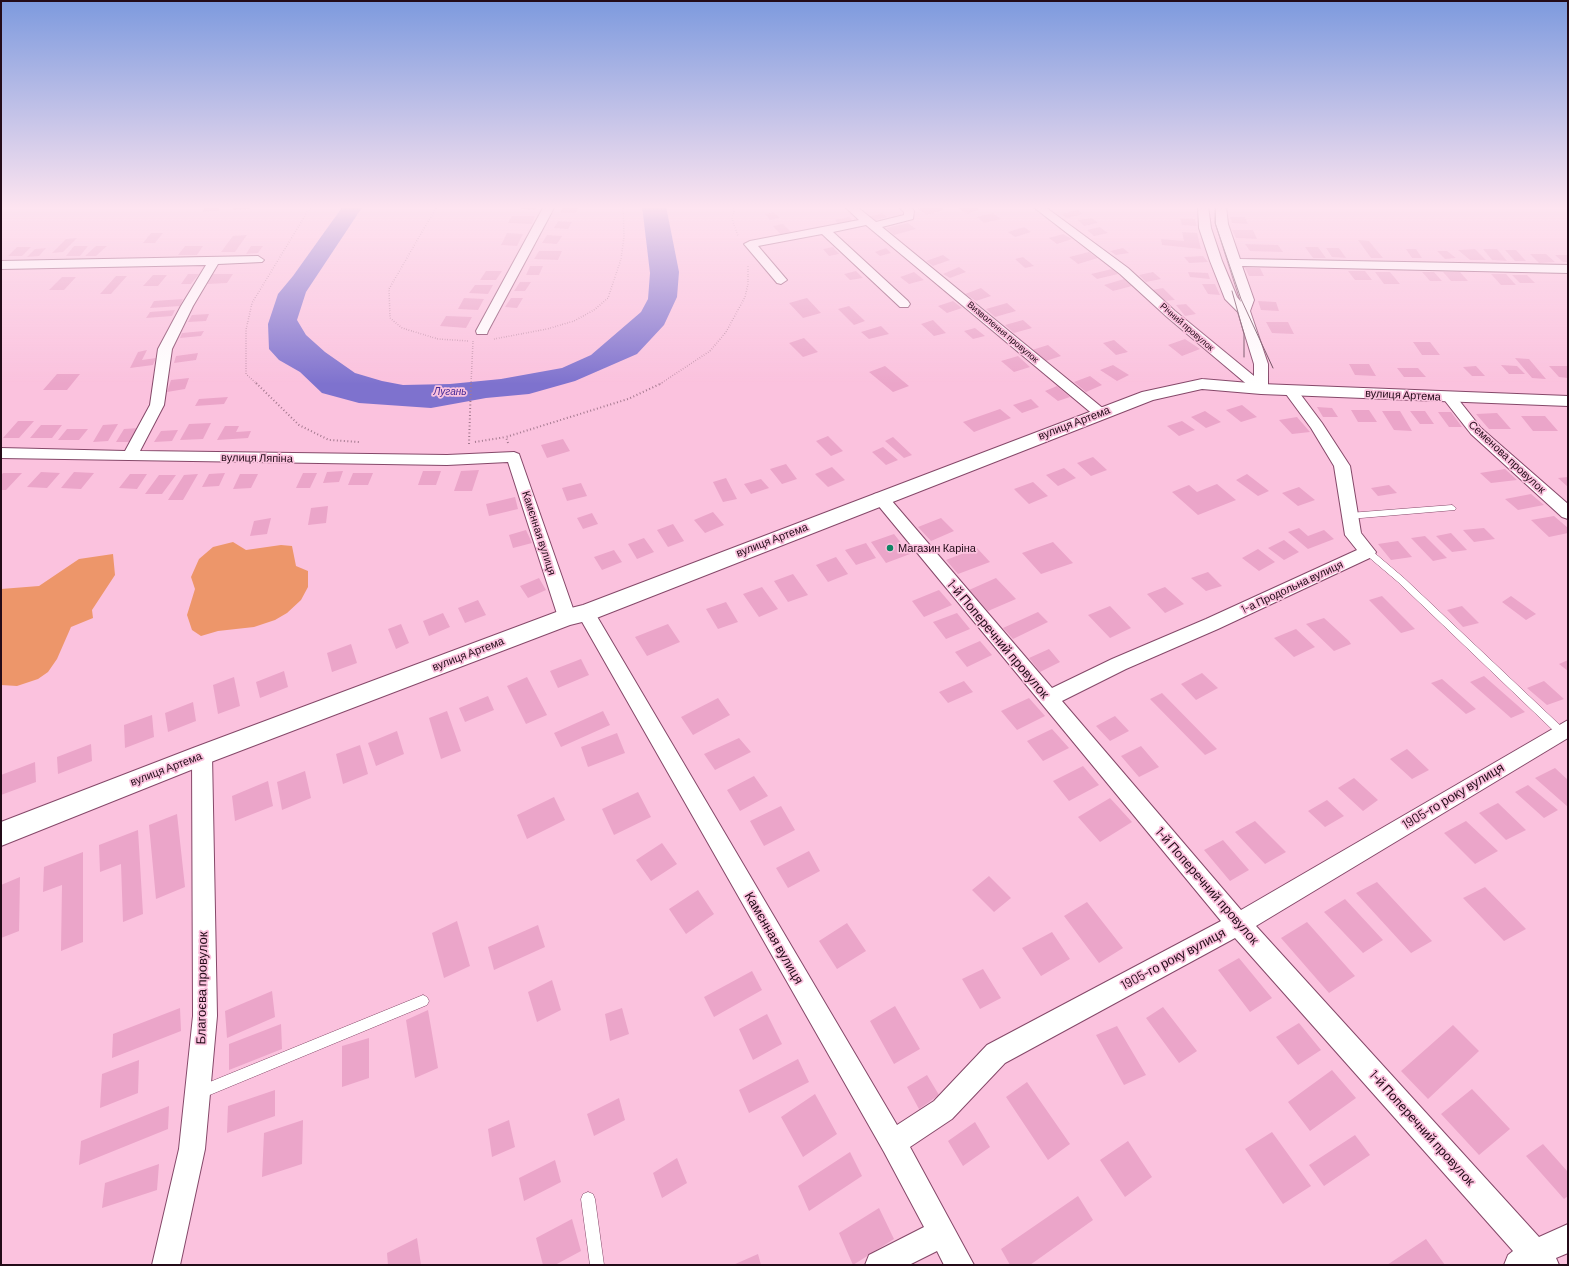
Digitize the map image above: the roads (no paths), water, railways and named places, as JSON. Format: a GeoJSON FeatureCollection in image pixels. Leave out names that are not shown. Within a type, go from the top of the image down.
{"type":"FeatureCollection","features":[{"type":"Feature","properties":{"kind":"street"},"geometry":{"type":"LineString","coordinates":[[130,456],[157,406],[165,349],[210,265]]}},
{"type":"Feature","properties":{"kind":"street"},"geometry":{"type":"LineString","coordinates":[[481,336],[519,265]]}},
{"type":"Feature","properties":{"kind":"street"},"geometry":{"type":"LineString","coordinates":[[768,265],[781,280]]}},
{"type":"Feature","properties":{"kind":"street"},"geometry":{"type":"LineString","coordinates":[[862,265],[904,304]]}},
{"type":"Feature","properties":{"kind":"street","name":"Визволення провулок"},"geometry":{"type":"LineString","coordinates":[[921,265],[1100,413]]}},
{"type":"Feature","properties":{"kind":"street","name":"Річний провулок"},"geometry":{"type":"LineString","coordinates":[[1116,265],[1171,314],[1262,389]]}},
{"type":"Feature","properties":{"kind":"street"},"geometry":{"type":"LineString","coordinates":[[1219,265],[1231,298],[1244,311],[1261,364],[1262,389]]}},
{"type":"Feature","properties":{"kind":"street"},"geometry":{"type":"LineString","coordinates":[[1235,265],[1248,300],[1244,311]]}},
{"type":"Feature","properties":{"kind":"street"},"geometry":{"type":"LineString","coordinates":[[1381,265],[1568,269]]}},
{"type":"Feature","properties":{"kind":"street","name":"вулиця Артема"},"geometry":{"type":"LineString","coordinates":[[1,834],[572,613],[1148,396],[1202,384],[1262,389],[1568,401]]}},
{"type":"Feature","properties":{"kind":"street"},"geometry":{"type":"LineString","coordinates":[[1290,390],[1317,426],[1342,466],[1353,535],[1368,552]]}},
{"type":"Feature","properties":{"kind":"street","name":"Семенова провулок"},"geometry":{"type":"LineString","coordinates":[[1449,397],[1476,432],[1568,513]]}},
{"type":"Feature","properties":{"kind":"street","name":"вулиця Ляпіна"},"geometry":{"type":"LineString","coordinates":[[1,453],[447,460],[514,457]]}},
{"type":"Feature","properties":{"kind":"street","name":"Камєнная вулиця"},"geometry":{"type":"LineString","coordinates":[[514,457],[572,613],[893,1143],[960,1265]]}},
{"type":"Feature","properties":{"kind":"street","name":"1-й Поперечний провулок"},"geometry":{"type":"LineString","coordinates":[[880,498],[1238,924],[1532,1261]]}},
{"type":"Feature","properties":{"kind":"street","name":"1-а Продольна вулиця"},"geometry":{"type":"LineString","coordinates":[[1048,699],[1120,664],[1368,552]]}},
{"type":"Feature","properties":{"kind":"street","name":"1905-го року вулиця"},"geometry":{"type":"LineString","coordinates":[[893,1143],[943,1110],[996,1054],[1238,924],[1564,730]]}},
{"type":"Feature","properties":{"kind":"street","name":"Благоєва провулок"},"geometry":{"type":"LineString","coordinates":[[166,1265],[192,1149],[205,1016],[202,755]]}},
{"type":"Feature","properties":{"kind":"street"},"geometry":{"type":"LineString","coordinates":[[879,1265],[942,1233]]}},
{"type":"Feature","properties":{"kind":"street"},"geometry":{"type":"LineString","coordinates":[[1532,1261],[1568,1238]]}},
{"type":"Feature","properties":{"kind":"lane"},"geometry":{"type":"LineString","coordinates":[[1349,516],[1452,508]]}},
{"type":"Feature","properties":{"kind":"lane"},"geometry":{"type":"LineString","coordinates":[[1368,552],[1401,580],[1564,730]]}},
{"type":"Feature","properties":{"kind":"lane"},"geometry":{"type":"LineString","coordinates":[[197,1094],[422,1001]]}},
{"type":"Feature","properties":{"kind":"lane"},"geometry":{"type":"LineString","coordinates":[[588,1199],[597,1265]]}},
{"type":"Feature","properties":{"kind":"water","name":"Лугань"},"geometry":{"type":"Polygon","coordinates":[[[301,265],[324,265],[306,292],[297,320],[306,335],[325,352],[355,373],[382,381],[403,385],[450,384],[501,379],[562,368],[591,355],[641,312],[648,299],[649,265],[678,265],[679,272],[677,297],[664,325],[637,354],[575,381],[529,394],[486,398],[431,408],[359,403],[322,393],[300,372],[279,360],[269,349],[268,324],[278,294],[301,265]]]}},
{"type":"Feature","properties":{"kind":"tram line"},"geometry":{"type":"LineString","coordinates":[[1229,265],[1241,299],[1273,368]]}},
{"type":"Feature","properties":{"kind":"tram line"},"geometry":{"type":"LineString","coordinates":[[1232,291],[1244,334],[1244,357]]}},
{"type":"Feature","properties":{"kind":"place","name":"Магазин Каріна"},"geometry":{"type":"Point","coordinates":[890,548]}}]}
